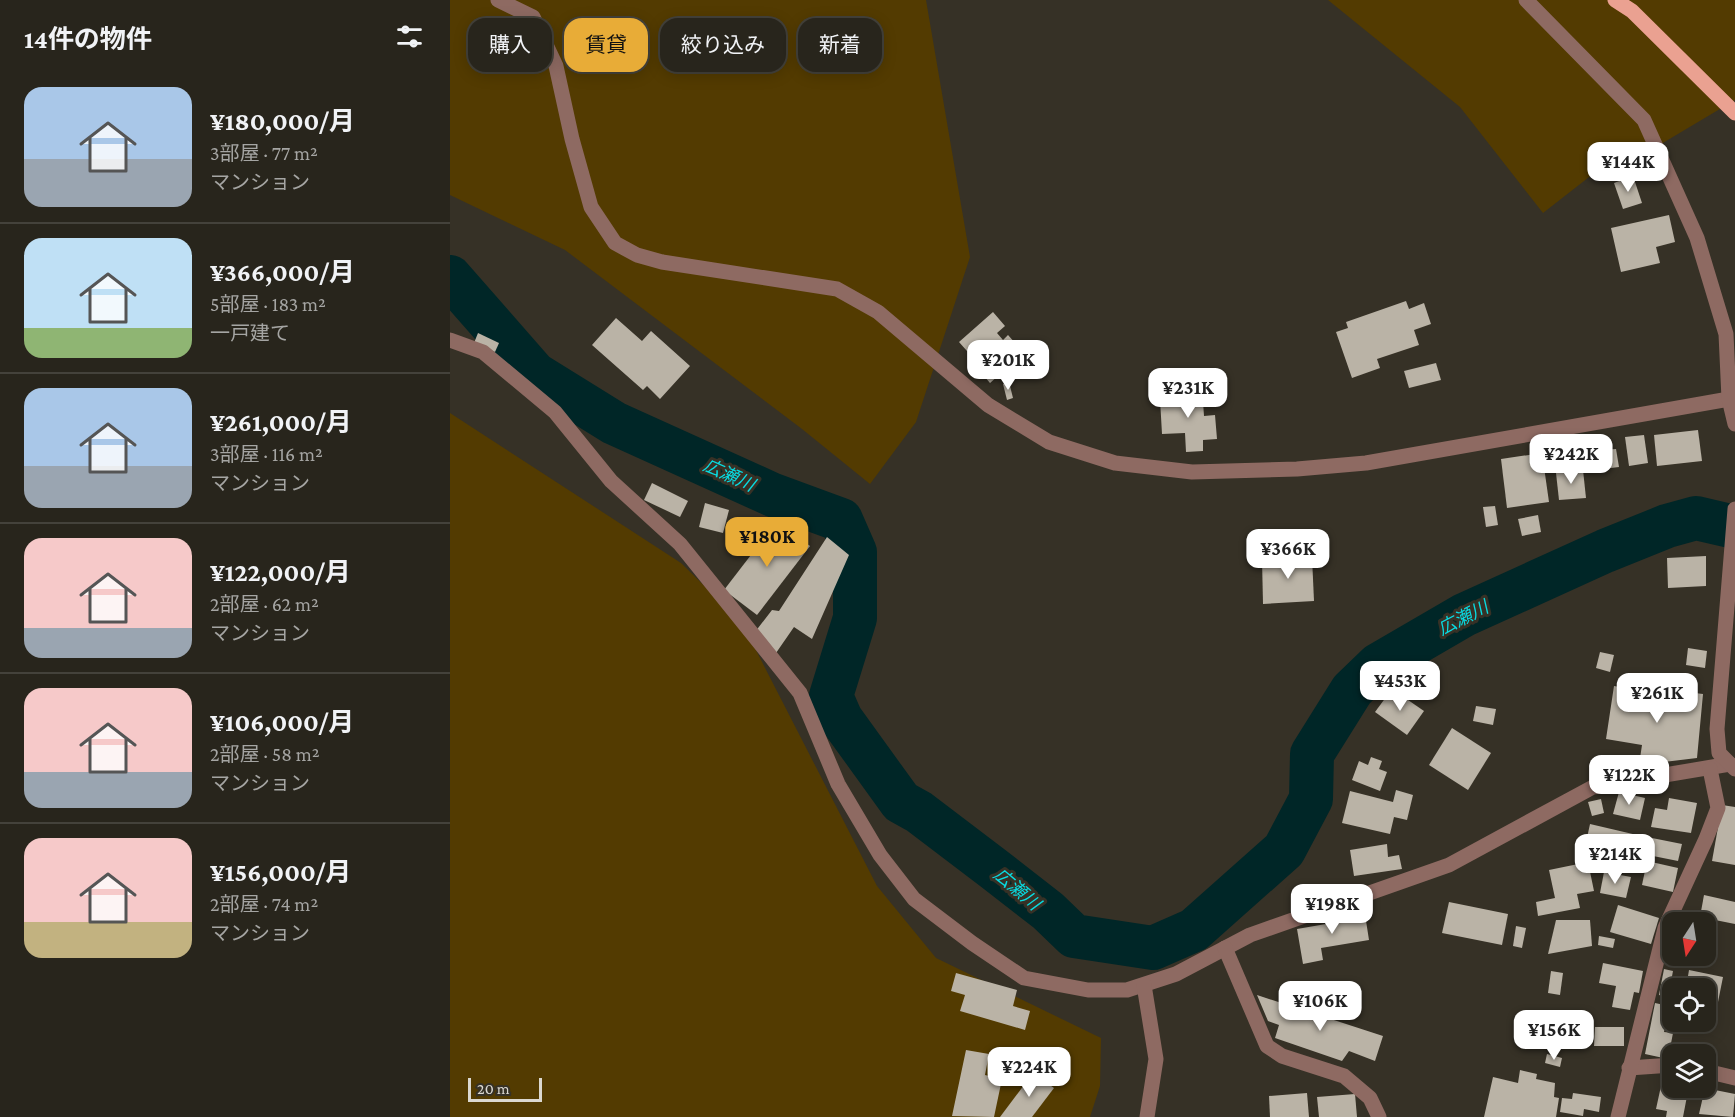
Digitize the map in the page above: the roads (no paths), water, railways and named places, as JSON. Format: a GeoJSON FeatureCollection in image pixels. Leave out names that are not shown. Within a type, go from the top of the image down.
{"type":"FeatureCollection","features":[{"type":"Feature","properties":{"kind":"main road"},"geometry":{"type":"LineString","coordinates":[[1616,0],[1632,11],[1735,112]]}},
{"type":"Feature","properties":{"kind":"street"},"geometry":{"type":"LineString","coordinates":[[498,0],[533,17],[556,66],[572,139],[591,207],[615,243],[637,255],[662,262],[837,289],[878,312],[988,405],[1049,442],[1114,463],[1192,472],[1297,469],[1366,463],[1730,399]]}},
{"type":"Feature","properties":{"kind":"street"},"geometry":{"type":"LineString","coordinates":[[1526,0],[1644,120],[1697,238],[1704,260],[1726,334],[1730,399],[1735,424]]}},
{"type":"Feature","properties":{"kind":"street"},"geometry":{"type":"LineString","coordinates":[[450,340],[483,352],[555,412],[611,481],[680,544],[800,693],[838,784],[880,855],[915,899],[972,943],[1024,978],[1088,990],[1127,990],[1144,985],[1176,974],[1250,935],[1449,864],[1593,788],[1732,766]]}},
{"type":"Feature","properties":{"kind":"street"},"geometry":{"type":"LineString","coordinates":[[1732,766],[1719,753],[1717,729],[1735,509]]}},
{"type":"Feature","properties":{"kind":"street"},"geometry":{"type":"LineString","coordinates":[[1618,1117],[1665,928],[1706,840],[1718,808],[1710,769]]}},
{"type":"Feature","properties":{"kind":"street"},"geometry":{"type":"LineString","coordinates":[[1225,948],[1267,1046],[1282,1056],[1344,1076],[1370,1098],[1378,1117]]}},
{"type":"Feature","properties":{"kind":"street"},"geometry":{"type":"LineString","coordinates":[[1144,985],[1156,1059],[1148,1117]]}},
{"type":"Feature","properties":{"kind":"street"},"geometry":{"type":"LineString","coordinates":[[1629,1068],[1662,1066]]}},
{"type":"Feature","properties":{"kind":"street"},"geometry":{"type":"LineString","coordinates":[[1716,1073],[1735,1078]]}},
{"type":"Feature","properties":{"kind":"waterway","name":"広瀬川"},"geometry":{"type":"LineString","coordinates":[[450,277],[535,374],[614,423],[773,495],[841,520],[855,552],[855,618],[831,696],[841,719],[901,802],[919,812],[994,869],[1048,911],[1074,936],[1153,948],[1194,930],[1284,850],[1311,799],[1312,754],[1352,690],[1378,665],[1464,615],[1605,551],[1667,526],[1696,518],[1735,527]]}}]}
